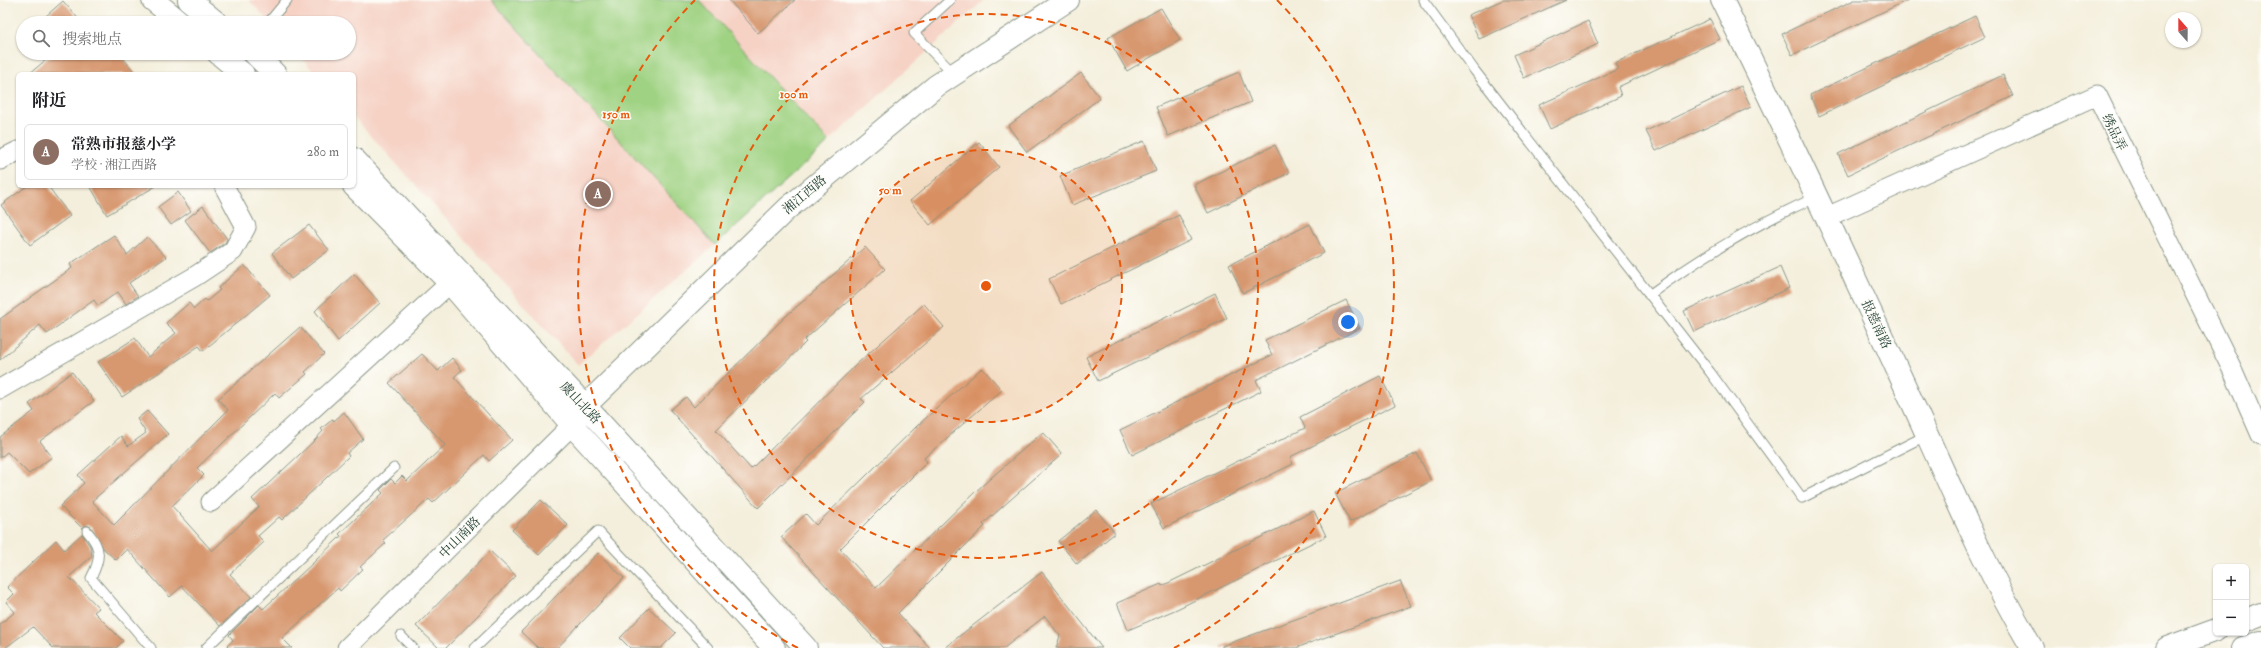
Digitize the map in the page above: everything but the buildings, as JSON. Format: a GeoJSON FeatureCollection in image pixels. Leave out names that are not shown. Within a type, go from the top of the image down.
{"type":"FeatureCollection","features":[{"type":"Feature","properties":{"kind":"main road"},"geometry":{"type":"LineString","coordinates":[[153,0],[172,16]]}},
{"type":"Feature","properties":{"kind":"main road"},"geometry":{"type":"LineString","coordinates":[[189,0],[208,16]]}},
{"type":"Feature","properties":{"kind":"main road","name":"湘江西路"},"geometry":{"type":"LineString","coordinates":[[572,425],[585,406],[788,208],[936,86],[1068,0]]}},
{"type":"Feature","properties":{"kind":"main road","name":"报慈南路"},"geometry":{"type":"LineString","coordinates":[[1722,0],[1827,217],[1927,435],[2014,618],[2032,648]]}},
{"type":"Feature","properties":{"kind":"main road"},"geometry":{"type":"LineString","coordinates":[[226,60],[241,72]]}},
{"type":"Feature","properties":{"kind":"main road"},"geometry":{"type":"LineString","coordinates":[[261,60],[273,72]]}},
{"type":"Feature","properties":{"kind":"main road","name":"虞山北路"},"geometry":{"type":"LineString","coordinates":[[356,160],[585,406],[806,648]]}},
{"type":"Feature","properties":{"kind":"main road","name":"虞山北路"},"geometry":{"type":"LineString","coordinates":[[356,188],[450,283],[572,425],[774,648]]}},
{"type":"Feature","properties":{"kind":"main road"},"geometry":{"type":"LineString","coordinates":[[2249,619],[2261,614]]}},
{"type":"Feature","properties":{"kind":"main road"},"geometry":{"type":"LineString","coordinates":[[2166,648],[2213,631]]}},
{"type":"Feature","properties":{"kind":"main road"},"geometry":{"type":"LineString","coordinates":[[2243,648],[2261,642]]}},
{"type":"Feature","properties":{"kind":"street","name":"绣品弄"},"geometry":{"type":"LineString","coordinates":[[1827,217],[2097,95],[2233,371],[2261,436]]}},
{"type":"Feature","properties":{"kind":"street"},"geometry":{"type":"LineString","coordinates":[[0,160],[16,152]]}},
{"type":"Feature","properties":{"kind":"street"},"geometry":{"type":"LineString","coordinates":[[0,390],[194,277],[233,252],[246,227],[225,188]]}},
{"type":"Feature","properties":{"kind":"street"},"geometry":{"type":"LineString","coordinates":[[211,502],[450,283]]}},
{"type":"Feature","properties":{"kind":"street","name":"中山南路"},"geometry":{"type":"LineString","coordinates":[[347,648],[572,425]]}},
{"type":"Feature","properties":{"kind":"lane"},"geometry":{"type":"LineString","coordinates":[[274,16],[287,0]]}},
{"type":"Feature","properties":{"kind":"lane"},"geometry":{"type":"LineString","coordinates":[[950,0],[914,33],[954,74]]}},
{"type":"Feature","properties":{"kind":"lane"},"geometry":{"type":"LineString","coordinates":[[1423,0],[1649,295],[1710,372],[1802,498],[1927,435]]}},
{"type":"Feature","properties":{"kind":"lane"},"geometry":{"type":"LineString","coordinates":[[1649,295],[1706,254],[1784,211],[1817,197]]}},
{"type":"Feature","properties":{"kind":"lane"},"geometry":{"type":"LineString","coordinates":[[206,648],[394,468]]}},
{"type":"Feature","properties":{"kind":"lane"},"geometry":{"type":"LineString","coordinates":[[87,531],[95,540],[99,555],[97,567],[91,578],[151,648]]}},
{"type":"Feature","properties":{"kind":"lane"},"geometry":{"type":"LineString","coordinates":[[475,648],[598,531],[703,646]]}},
{"type":"Feature","properties":{"kind":"lane"},"geometry":{"type":"LineString","coordinates":[[401,636],[413,648]]}},
{"type":"Feature","properties":{"kind":"shaded area"},"geometry":{"type":"Polygon","coordinates":[[[249,0],[984,0],[715,245],[578,365],[356,119],[356,72],[314,72],[303,60],[356,60],[356,16],[264,16],[249,0]]]}},
{"type":"Feature","properties":{"kind":"green space"},"geometry":{"type":"Polygon","coordinates":[[[491,0],[699,0],[829,142],[715,245],[491,0]]]}},
{"type":"Feature","properties":{"kind":"place","name":"常熟市报慈小学"},"geometry":{"type":"Point","coordinates":[598,194]}}]}
